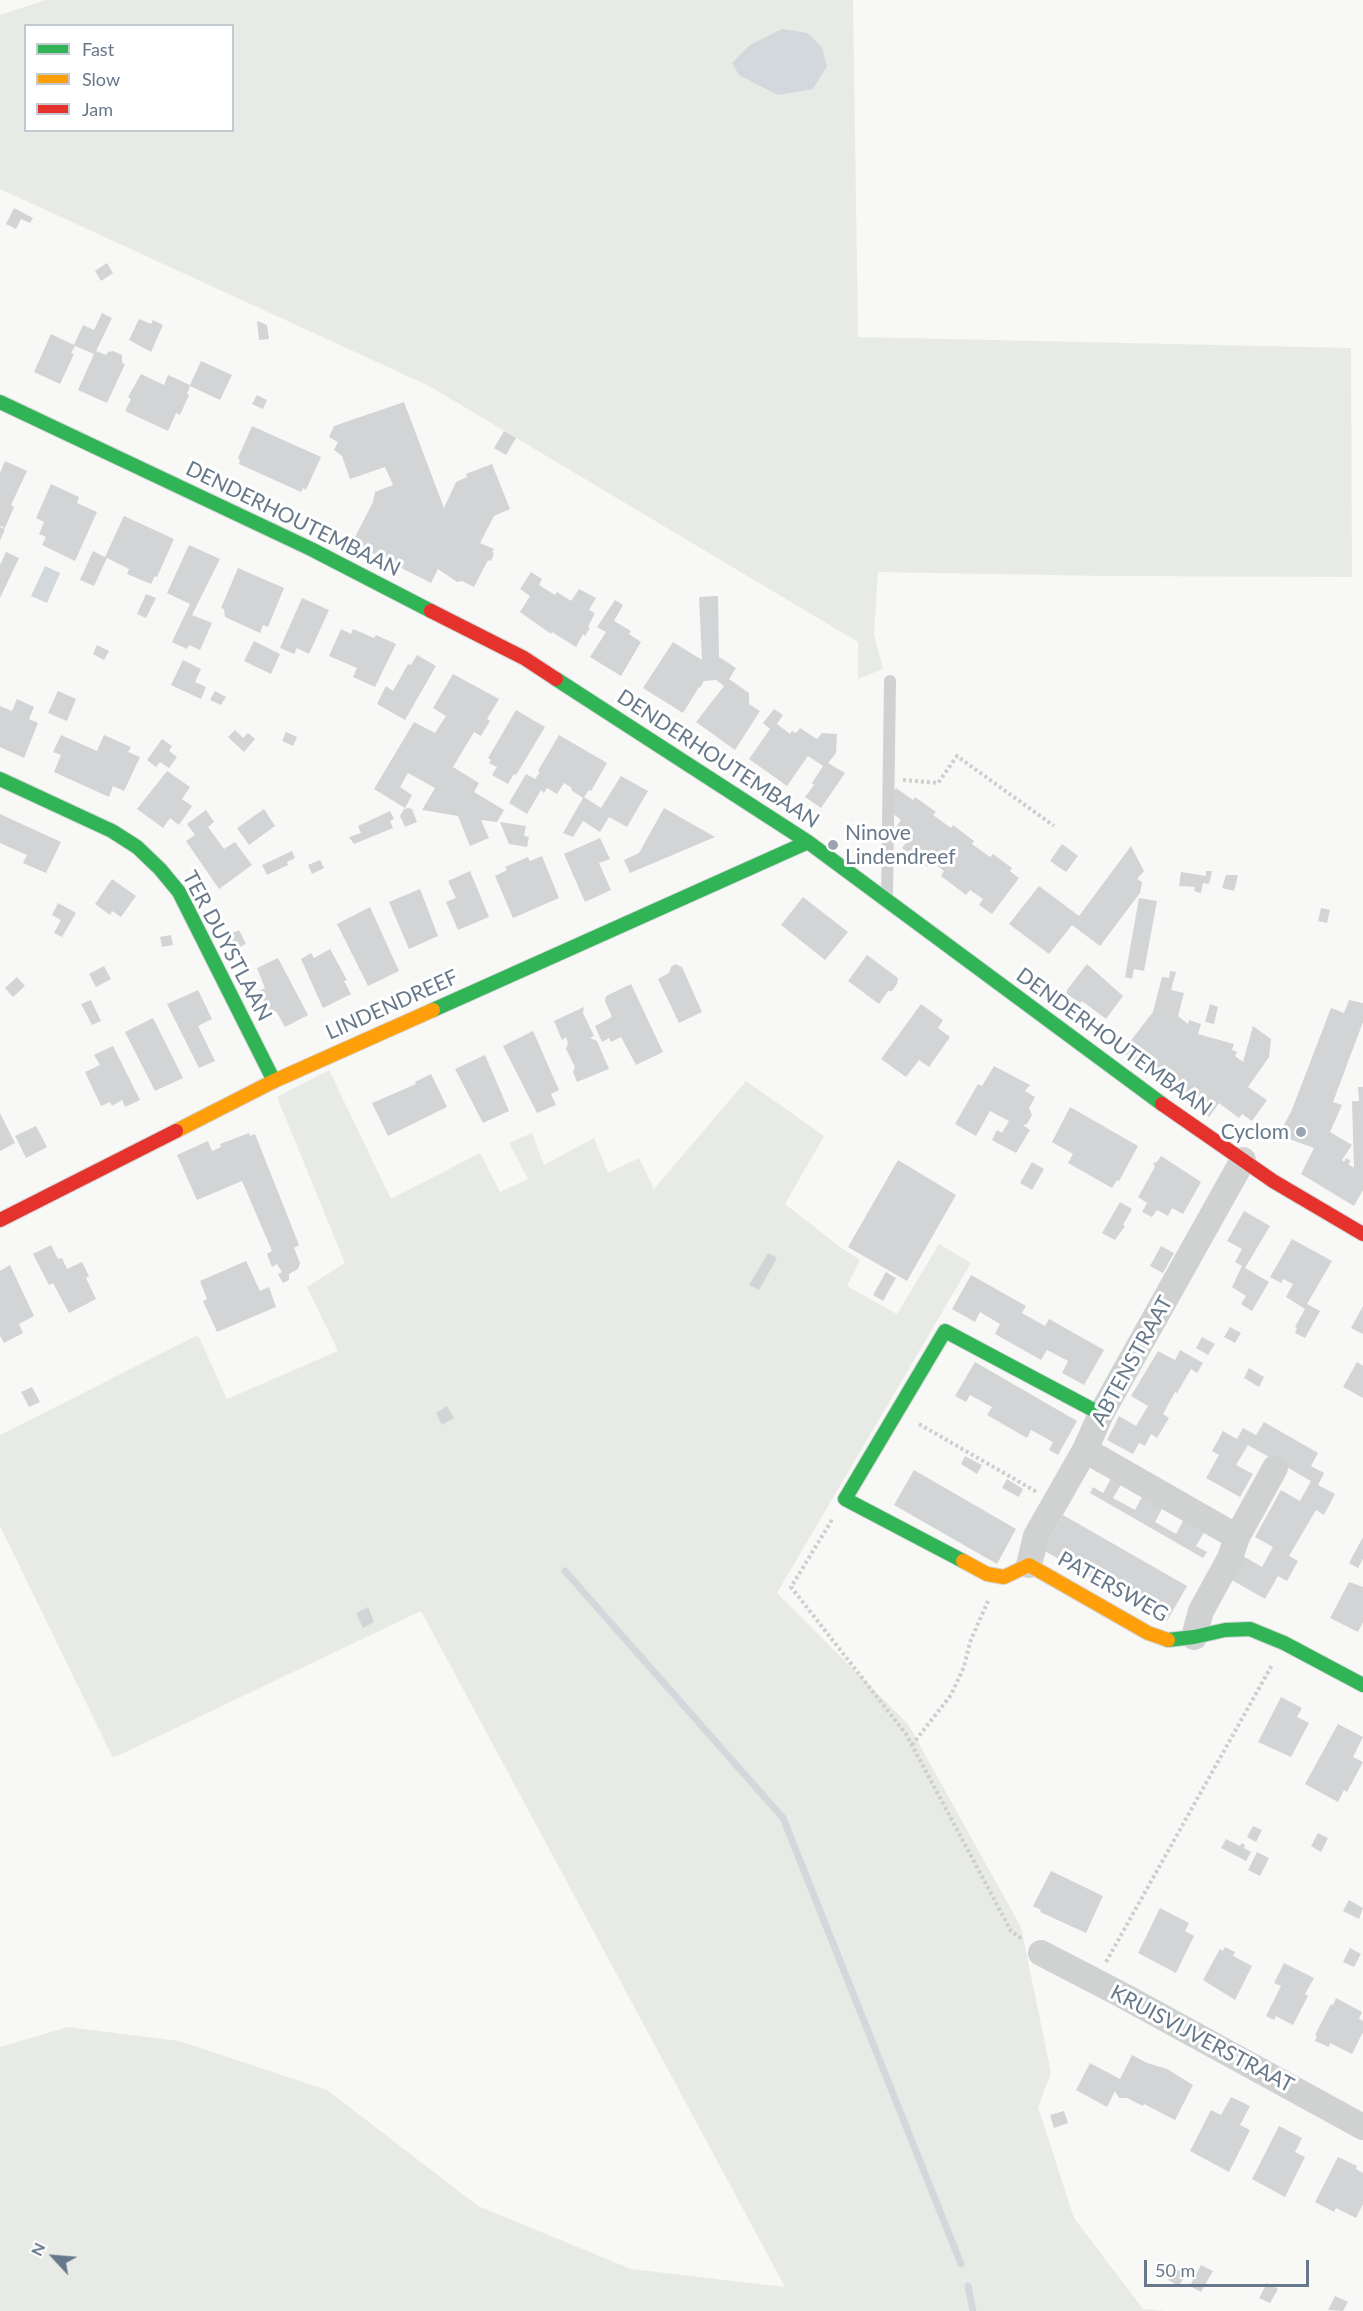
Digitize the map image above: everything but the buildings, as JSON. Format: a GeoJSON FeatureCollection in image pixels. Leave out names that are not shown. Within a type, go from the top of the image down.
{"type":"FeatureCollection","features":[{"type":"Feature","properties":{"kind":"street","name":"DENDERHOUTEMBAAN"},"geometry":{"type":"LineString","coordinates":[[0,402],[311,549],[524,658],[808,842],[1157,1101],[1273,1181],[1363,1234]]}},
{"type":"Feature","properties":{"kind":"street","name":"TER DUYSTLAAN"},"geometry":{"type":"LineString","coordinates":[[0,779],[112,831],[137,848],[160,869],[179,892],[274,1081]]}},
{"type":"Feature","properties":{"kind":"street","name":"LINDENDREEF"},"geometry":{"type":"LineString","coordinates":[[0,1220],[274,1081],[808,842]]}},
{"type":"Feature","properties":{"kind":"street","name":"ABTENSTRAAT"},"geometry":{"type":"LineString","coordinates":[[1029,1565],[1036,1536],[1085,1450],[1101,1414],[1243,1160]]}},
{"type":"Feature","properties":{"kind":"street"},"geometry":{"type":"LineString","coordinates":[[995,1576],[987,1574],[845,1499],[945,1331],[1101,1414]]}},
{"type":"Feature","properties":{"kind":"street"},"geometry":{"type":"LineString","coordinates":[[1085,1450],[1237,1537]]}},
{"type":"Feature","properties":{"kind":"street"},"geometry":{"type":"LineString","coordinates":[[1194,1637],[1201,1611],[1230,1558],[1237,1537],[1275,1468]]}},
{"type":"Feature","properties":{"kind":"street","name":"PATERSWEG"},"geometry":{"type":"LineString","coordinates":[[995,1576],[1004,1577],[1029,1565],[1148,1633],[1165,1640],[1194,1637],[1225,1630],[1250,1629],[1284,1643],[1363,1685]]}},
{"type":"Feature","properties":{"kind":"street","name":"KRUISVIJVERSTRAAT"},"geometry":{"type":"LineString","coordinates":[[1041,1953],[1363,2127]]}},
{"type":"Feature","properties":{"kind":"lane"},"geometry":{"type":"LineString","coordinates":[[886,901],[890,681]]}},
{"type":"Feature","properties":{"kind":"path"},"geometry":{"type":"LineString","coordinates":[[888,778],[938,783],[957,756],[1054,826]]}},
{"type":"Feature","properties":{"kind":"path"},"geometry":{"type":"LineString","coordinates":[[897,1412],[1054,1502]]}},
{"type":"Feature","properties":{"kind":"path"},"geometry":{"type":"LineString","coordinates":[[845,1499],[791,1587],[906,1734],[1011,1931],[1041,1953]]}},
{"type":"Feature","properties":{"kind":"path"},"geometry":{"type":"LineString","coordinates":[[912,1745],[951,1695],[964,1667],[970,1642],[994,1588],[995,1576]]}},
{"type":"Feature","properties":{"kind":"path"},"geometry":{"type":"LineString","coordinates":[[1095,1982],[1284,1643]]}},
{"type":"Feature","properties":{"kind":"shaded area"},"geometry":{"type":"Polygon","coordinates":[[[46,0],[853,0],[858,337],[1351,348],[1352,577],[878,572],[874,634],[883,669],[858,679],[858,642],[429,386],[0,189],[0,15],[46,0]]]}},
{"type":"Feature","properties":{"kind":"shaded area"},"geometry":{"type":"Polygon","coordinates":[[[782,29],[808,33],[822,48],[827,66],[813,89],[778,95],[739,75],[732,63],[750,45],[782,29]]]}},
{"type":"Feature","properties":{"kind":"shaded area"},"geometry":{"type":"Polygon","coordinates":[[[45,566],[60,573],[47,603],[31,596],[45,566]]]}},
{"type":"Feature","properties":{"kind":"shaded area"},"geometry":{"type":"Polygon","coordinates":[[[329,1070],[391,1199],[480,1153],[500,1192],[528,1179],[509,1143],[532,1133],[544,1165],[594,1138],[608,1173],[639,1158],[654,1189],[746,1081],[824,1136],[785,1204],[860,1260],[847,1286],[897,1314],[939,1244],[971,1263],[777,1593],[908,1724],[1021,1927],[1051,2073],[1038,2107],[1074,2218],[1143,2309],[1165,2311],[0,2311],[0,2047],[68,2027],[179,2041],[327,2090],[478,2206],[631,2269],[785,2287],[421,1611],[113,1758],[0,1526],[0,1435],[198,1335],[227,1399],[338,1351],[307,1287],[345,1263],[277,1097],[329,1070]]]}},
{"type":"Feature","properties":{"kind":"waterway"},"geometry":{"type":"LineString","coordinates":[[565,1571],[783,1818],[961,2264]]}},
{"type":"Feature","properties":{"kind":"waterway"},"geometry":{"type":"LineString","coordinates":[[968,2286],[973,2311]]}},
{"type":"Feature","properties":{"kind":"traffic: fast"},"geometry":{"type":"LineString","coordinates":[[0,402],[311,549],[431,611]]}},
{"type":"Feature","properties":{"kind":"traffic: fast"},"geometry":{"type":"LineString","coordinates":[[556,679],[808,842],[1162,1104]]}},
{"type":"Feature","properties":{"kind":"traffic: fast"},"geometry":{"type":"LineString","coordinates":[[0,779],[112,831],[137,847],[160,869],[179,892],[274,1081]]}},
{"type":"Feature","properties":{"kind":"traffic: fast"},"geometry":{"type":"LineString","coordinates":[[433,1010],[808,842]]}},
{"type":"Feature","properties":{"kind":"traffic: fast"},"geometry":{"type":"LineString","coordinates":[[963,1561],[845,1499],[945,1331],[1101,1414]]}},
{"type":"Feature","properties":{"kind":"traffic: fast"},"geometry":{"type":"LineString","coordinates":[[1168,1640],[1225,1630],[1250,1629],[1284,1643],[1363,1685]]}},
{"type":"Feature","properties":{"kind":"traffic: slow"},"geometry":{"type":"LineString","coordinates":[[176,1131],[274,1081],[433,1010]]}},
{"type":"Feature","properties":{"kind":"traffic: slow"},"geometry":{"type":"LineString","coordinates":[[963,1561],[987,1574],[1004,1577],[1029,1565],[1148,1633],[1168,1640]]}},
{"type":"Feature","properties":{"kind":"traffic: jam"},"geometry":{"type":"LineString","coordinates":[[431,611],[524,658],[556,679]]}},
{"type":"Feature","properties":{"kind":"traffic: jam"},"geometry":{"type":"LineString","coordinates":[[1162,1104],[1273,1181],[1363,1234]]}},
{"type":"Feature","properties":{"kind":"traffic: jam"},"geometry":{"type":"LineString","coordinates":[[0,1220],[176,1131]]}},
{"type":"Feature","properties":{"kind":"place","name":"Ninove Lindendreef"},"geometry":{"type":"Point","coordinates":[833,845]}},
{"type":"Feature","properties":{"kind":"place","name":"Cyclom"},"geometry":{"type":"Point","coordinates":[1301,1132]}}]}
